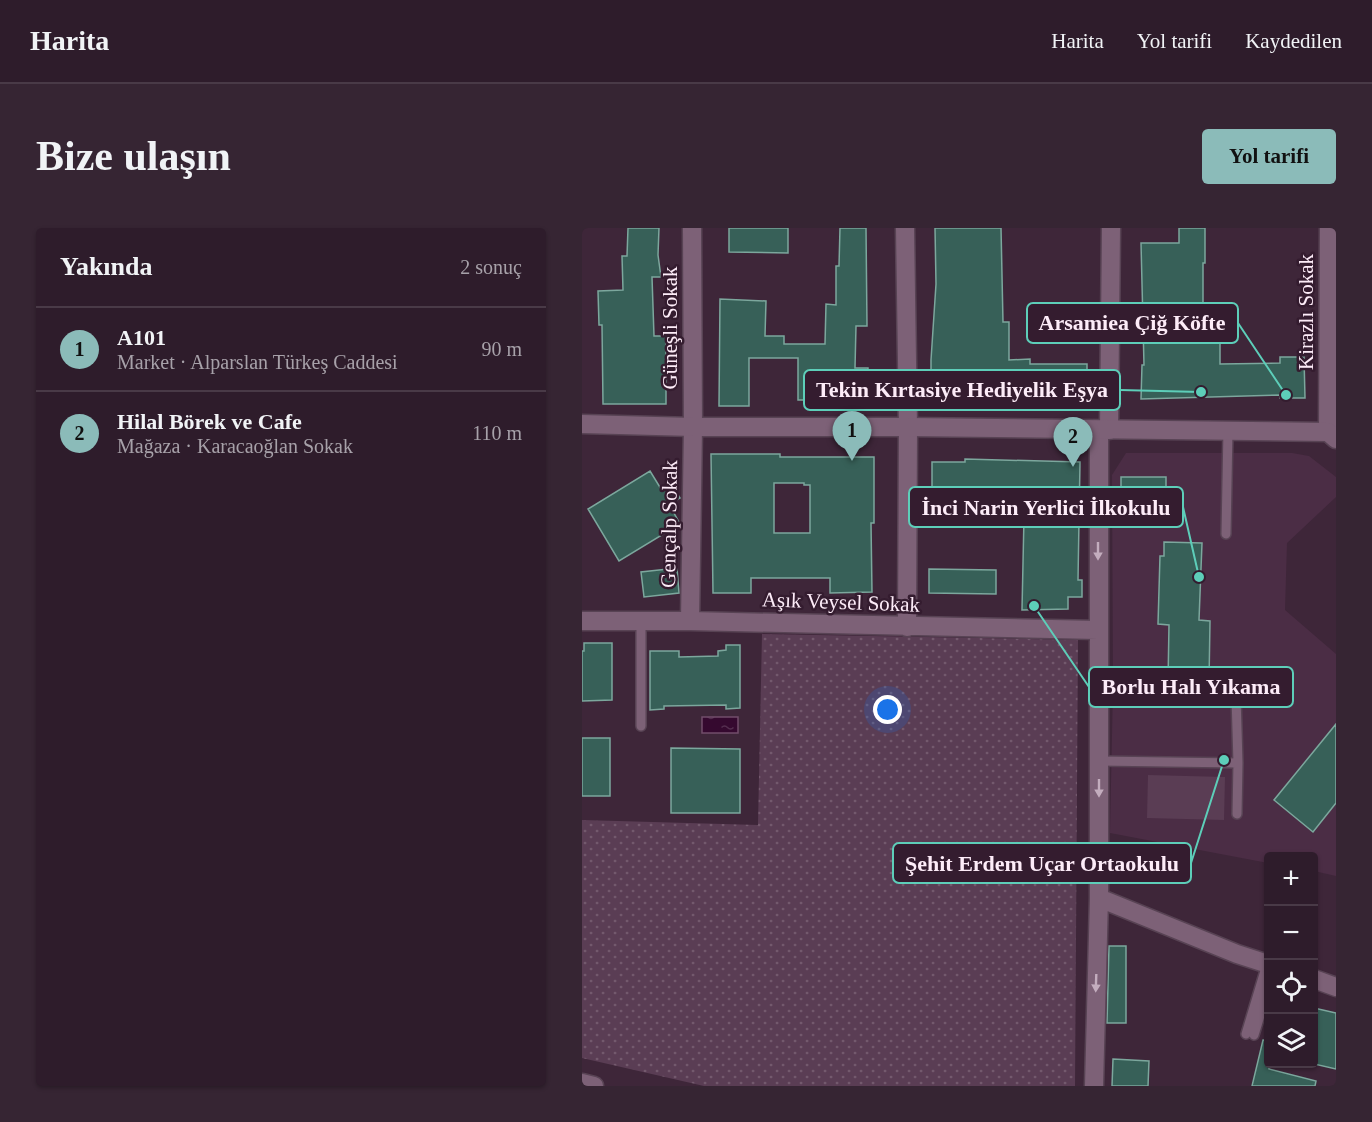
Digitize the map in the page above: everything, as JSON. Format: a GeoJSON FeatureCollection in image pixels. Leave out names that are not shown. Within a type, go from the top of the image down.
{"type":"FeatureCollection","features":[{"type":"Feature","properties":{"kind":"street","name":"Güneşli Sokak"},"geometry":{"type":"LineString","coordinates":[[692,228],[693,427]]}},
{"type":"Feature","properties":{"kind":"street"},"geometry":{"type":"LineString","coordinates":[[905,228],[909,427],[907,627]]}},
{"type":"Feature","properties":{"kind":"street"},"geometry":{"type":"LineString","coordinates":[[1094,1086],[1099,898],[1098,630],[1111,228]]}},
{"type":"Feature","properties":{"kind":"street","name":"Kirazlı Sokak"},"geometry":{"type":"LineString","coordinates":[[1329,228],[1332,262],[1332,435]]}},
{"type":"Feature","properties":{"kind":"street"},"geometry":{"type":"LineString","coordinates":[[582,424],[693,427],[1228,430],[1332,435]]}},
{"type":"Feature","properties":{"kind":"street","name":"Gençalp Sokak"},"geometry":{"type":"LineString","coordinates":[[690,621],[693,427]]}},
{"type":"Feature","properties":{"kind":"street","name":"Aşık Veysel Sokak"},"geometry":{"type":"LineString","coordinates":[[582,621],[690,621],[1098,630]]}},
{"type":"Feature","properties":{"kind":"street"},"geometry":{"type":"LineString","coordinates":[[1099,898],[1264,963]]}},
{"type":"Feature","properties":{"kind":"street"},"geometry":{"type":"LineString","coordinates":[[1318,980],[1336,987]]}},
{"type":"Feature","properties":{"kind":"street"},"geometry":{"type":"LineString","coordinates":[[582,1083],[594,1086]]}},
{"type":"Feature","properties":{"kind":"lane"},"geometry":{"type":"LineString","coordinates":[[1226,534],[1228,430]]}},
{"type":"Feature","properties":{"kind":"lane"},"geometry":{"type":"LineString","coordinates":[[641,622],[641,726]]}},
{"type":"Feature","properties":{"kind":"lane"},"geometry":{"type":"LineString","coordinates":[[1236,696],[1237,814]]}},
{"type":"Feature","properties":{"kind":"lane"},"geometry":{"type":"LineString","coordinates":[[1099,761],[1238,763]]}},
{"type":"Feature","properties":{"kind":"lane"},"geometry":{"type":"LineString","coordinates":[[1264,980],[1250,1035],[1264,1002]]}},
{"type":"Feature","properties":{"kind":"shaded area"},"geometry":{"type":"Polygon","coordinates":[[[1126,453],[1292,453],[1309,456],[1336,477],[1336,497],[1287,543],[1285,610],[1336,654],[1336,876],[1318,872],[1318,852],[1264,852],[1264,862],[1110,833],[1113,686],[1112,475],[1126,453]]]}},
{"type":"Feature","properties":{"kind":"shaded area"},"geometry":{"type":"Polygon","coordinates":[[[762,634],[1078,640],[1075,1086],[704,1086],[582,1058],[582,820],[758,825],[762,634]]]}},
{"type":"Feature","properties":{"kind":"shaded area"},"geometry":{"type":"Polygon","coordinates":[[[1148,775],[1225,777],[1224,820],[1147,818],[1148,775]]]}},
{"type":"Feature","properties":{"kind":"water"},"geometry":{"type":"Polygon","coordinates":[[[702,717],[738,717],[738,733],[702,733],[702,717]]]}},
{"type":"Feature","properties":{"kind":"building"},"geometry":{"type":"Polygon","coordinates":[[[628,228],[659,228],[658,255],[661,277],[652,277],[654,336],[666,336],[666,404],[603,404],[602,325],[599,325],[598,291],[623,290],[622,256],[627,256],[628,228]]]}},
{"type":"Feature","properties":{"kind":"building"},"geometry":{"type":"Polygon","coordinates":[[[729,228],[788,228],[788,253],[729,252],[729,228]]]}},
{"type":"Feature","properties":{"kind":"building"},"geometry":{"type":"Polygon","coordinates":[[[840,228],[866,228],[867,326],[856,326],[855,368],[868,368],[868,397],[798,400],[798,358],[749,358],[749,406],[719,406],[720,299],[766,301],[765,336],[784,336],[784,344],[825,344],[826,304],[836,305],[836,266],[839,266],[840,228]]]}},
{"type":"Feature","properties":{"kind":"building"},"geometry":{"type":"Polygon","coordinates":[[[935,228],[1001,228],[1003,322],[1009,322],[1009,360],[1030,359],[1030,364],[1087,364],[1087,408],[1043,408],[1043,403],[931,405],[931,360],[936,284],[935,228]]]}},
{"type":"Feature","properties":{"kind":"building"},"geometry":{"type":"Polygon","coordinates":[[[1179,228],[1205,228],[1203,319],[1220,319],[1220,364],[1280,363],[1280,357],[1304,357],[1305,398],[1280,398],[1280,395],[1141,399],[1142,365],[1144,365],[1141,243],[1179,243],[1179,228]]]}},
{"type":"Feature","properties":{"kind":"building"},"geometry":{"type":"Polygon","coordinates":[[[711,454],[874,457],[874,523],[871,523],[872,592],[830,593],[830,578],[751,578],[751,593],[713,593],[711,454]],[[774,483],[774,533],[810,533],[810,485],[804,485],[804,483],[774,483]]]}},
{"type":"Feature","properties":{"kind":"building"},"geometry":{"type":"Polygon","coordinates":[[[965,459],[1080,462],[1078,580],[1082,580],[1082,597],[1068,597],[1068,609],[1022,610],[1024,517],[994,517],[994,521],[932,521],[932,462],[965,462],[965,459]]]}},
{"type":"Feature","properties":{"kind":"building"},"geometry":{"type":"Polygon","coordinates":[[[650,471],[661,489],[671,483],[680,498],[669,504],[680,524],[619,561],[588,509],[650,471]]]}},
{"type":"Feature","properties":{"kind":"building"},"geometry":{"type":"Polygon","coordinates":[[[1121,477],[1166,477],[1166,496],[1121,497],[1121,477]]]}},
{"type":"Feature","properties":{"kind":"building"},"geometry":{"type":"Polygon","coordinates":[[[1164,542],[1202,543],[1199,620],[1210,621],[1209,682],[1168,681],[1169,625],[1158,624],[1160,556],[1164,556],[1164,542]]]}},
{"type":"Feature","properties":{"kind":"building"},"geometry":{"type":"Polygon","coordinates":[[[677,568],[679,593],[644,597],[641,572],[677,568]]]}},
{"type":"Feature","properties":{"kind":"building"},"geometry":{"type":"Polygon","coordinates":[[[929,569],[996,570],[996,594],[929,593],[929,569]]]}},
{"type":"Feature","properties":{"kind":"building"},"geometry":{"type":"Polygon","coordinates":[[[584,643],[612,643],[612,700],[582,701],[584,643]]]}},
{"type":"Feature","properties":{"kind":"building"},"geometry":{"type":"Polygon","coordinates":[[[726,645],[740,645],[740,708],[726,709],[726,705],[664,706],[664,709],[650,710],[650,651],[679,651],[679,657],[718,656],[718,651],[726,650],[726,645]]]}},
{"type":"Feature","properties":{"kind":"building"},"geometry":{"type":"Polygon","coordinates":[[[1336,724],[1336,803],[1313,832],[1274,800],[1336,724]]]}},
{"type":"Feature","properties":{"kind":"building"},"geometry":{"type":"Polygon","coordinates":[[[582,738],[610,738],[610,796],[582,796],[582,738]]]}},
{"type":"Feature","properties":{"kind":"building"},"geometry":{"type":"Polygon","coordinates":[[[671,748],[740,749],[740,813],[671,813],[671,748]]]}},
{"type":"Feature","properties":{"kind":"building"},"geometry":{"type":"Polygon","coordinates":[[[1109,946],[1126,946],[1126,1023],[1107,1023],[1109,946]]]}},
{"type":"Feature","properties":{"kind":"building"},"geometry":{"type":"Polygon","coordinates":[[[1318,1009],[1336,1013],[1336,1069],[1318,1065],[1318,1009]]]}},
{"type":"Feature","properties":{"kind":"building"},"geometry":{"type":"Polygon","coordinates":[[[1263,1040],[1264,1068],[1316,1081],[1315,1086],[1252,1086],[1263,1040]]]}},
{"type":"Feature","properties":{"kind":"building"},"geometry":{"type":"Polygon","coordinates":[[[1113,1059],[1149,1061],[1148,1086],[1112,1086],[1113,1059]]]}},
{"type":"Feature","properties":{"kind":"place","name":"Tekin Kırtasiye Hediyelik Eşya"},"geometry":{"type":"Point","coordinates":[1201,392]}},
{"type":"Feature","properties":{"kind":"place","name":"Arsamiea Çiğ Köfte"},"geometry":{"type":"Point","coordinates":[1286,395]}},
{"type":"Feature","properties":{"kind":"place","name":"A101"},"geometry":{"type":"Point","coordinates":[852,461]}},
{"type":"Feature","properties":{"kind":"place","name":"Hilal Börek ve Cafe"},"geometry":{"type":"Point","coordinates":[1073,467]}},
{"type":"Feature","properties":{"kind":"place","name":"İnci Narin Yerlici İlkokulu"},"geometry":{"type":"Point","coordinates":[1199,577]}},
{"type":"Feature","properties":{"kind":"place","name":"Borlu Halı Yıkama"},"geometry":{"type":"Point","coordinates":[1034,606]}},
{"type":"Feature","properties":{"kind":"place","name":"Şehit Erdem Uçar Ortaokulu"},"geometry":{"type":"Point","coordinates":[1224,760]}}]}
